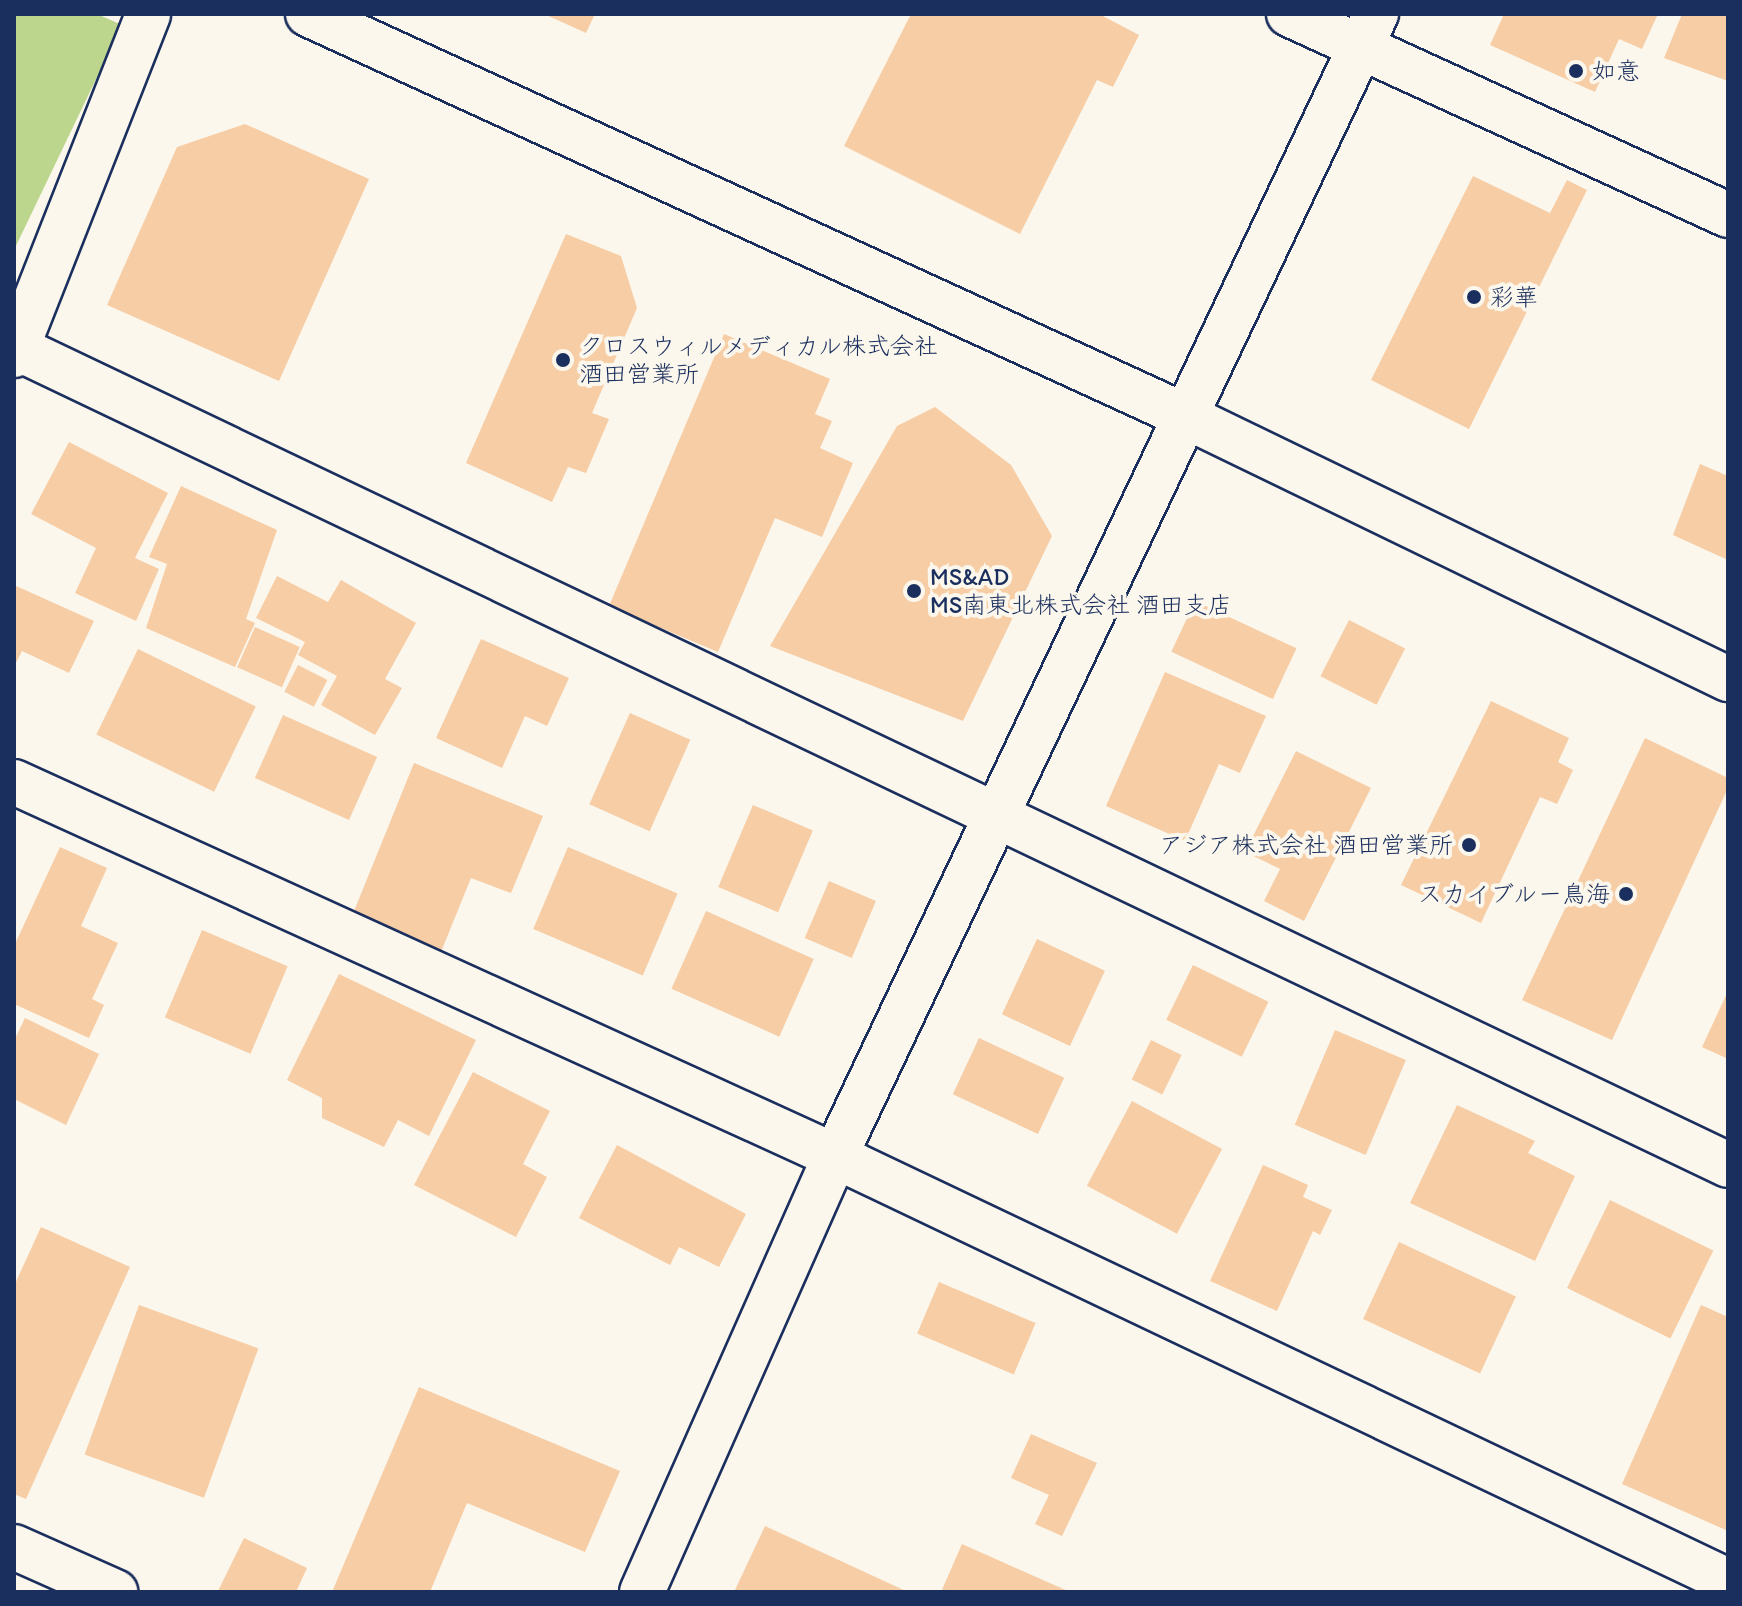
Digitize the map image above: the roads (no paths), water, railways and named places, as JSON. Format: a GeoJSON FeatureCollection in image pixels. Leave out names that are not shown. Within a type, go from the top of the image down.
{"type":"FeatureCollection","features":[{"type":"Feature","properties":{"kind":"street"},"geometry":{"type":"LineString","coordinates":[[148,14],[15,351],[999,812],[1728,1165]]}},
{"type":"Feature","properties":{"kind":"street"},"geometry":{"type":"LineString","coordinates":[[308,14],[1183,415],[1728,679]]}},
{"type":"Feature","properties":{"kind":"street"},"geometry":{"type":"LineString","coordinates":[[1289,14],[1368,31],[1728,215]]}},
{"type":"Feature","properties":{"kind":"street"},"geometry":{"type":"LineString","coordinates":[[642,1592],[835,1156],[1183,415],[1368,31]]}},
{"type":"Feature","properties":{"kind":"street"},"geometry":{"type":"LineString","coordinates":[[14,782],[835,1156],[1728,1581]]}},
{"type":"Feature","properties":{"kind":"street"},"geometry":{"type":"LineString","coordinates":[[14,1547],[115,1592]]}},
{"type":"Feature","properties":{"kind":"place","name":"如意"},"geometry":{"type":"Point","coordinates":[1576,71]}},
{"type":"Feature","properties":{"kind":"place","name":"彩華"},"geometry":{"type":"Point","coordinates":[1474,297]}},
{"type":"Feature","properties":{"kind":"place","name":"クロスウィルメディカル株式会社 酒田営業所"},"geometry":{"type":"Point","coordinates":[563,360]}},
{"type":"Feature","properties":{"kind":"place","name":"MS&AD MS南東北株式会社 酒田支店"},"geometry":{"type":"Point","coordinates":[914,591]}},
{"type":"Feature","properties":{"kind":"place","name":"アジア株式会社 酒田営業所"},"geometry":{"type":"Point","coordinates":[1469,845]}},
{"type":"Feature","properties":{"kind":"place","name":"スカイブルー鳥海"},"geometry":{"type":"Point","coordinates":[1626,894]}}]}
